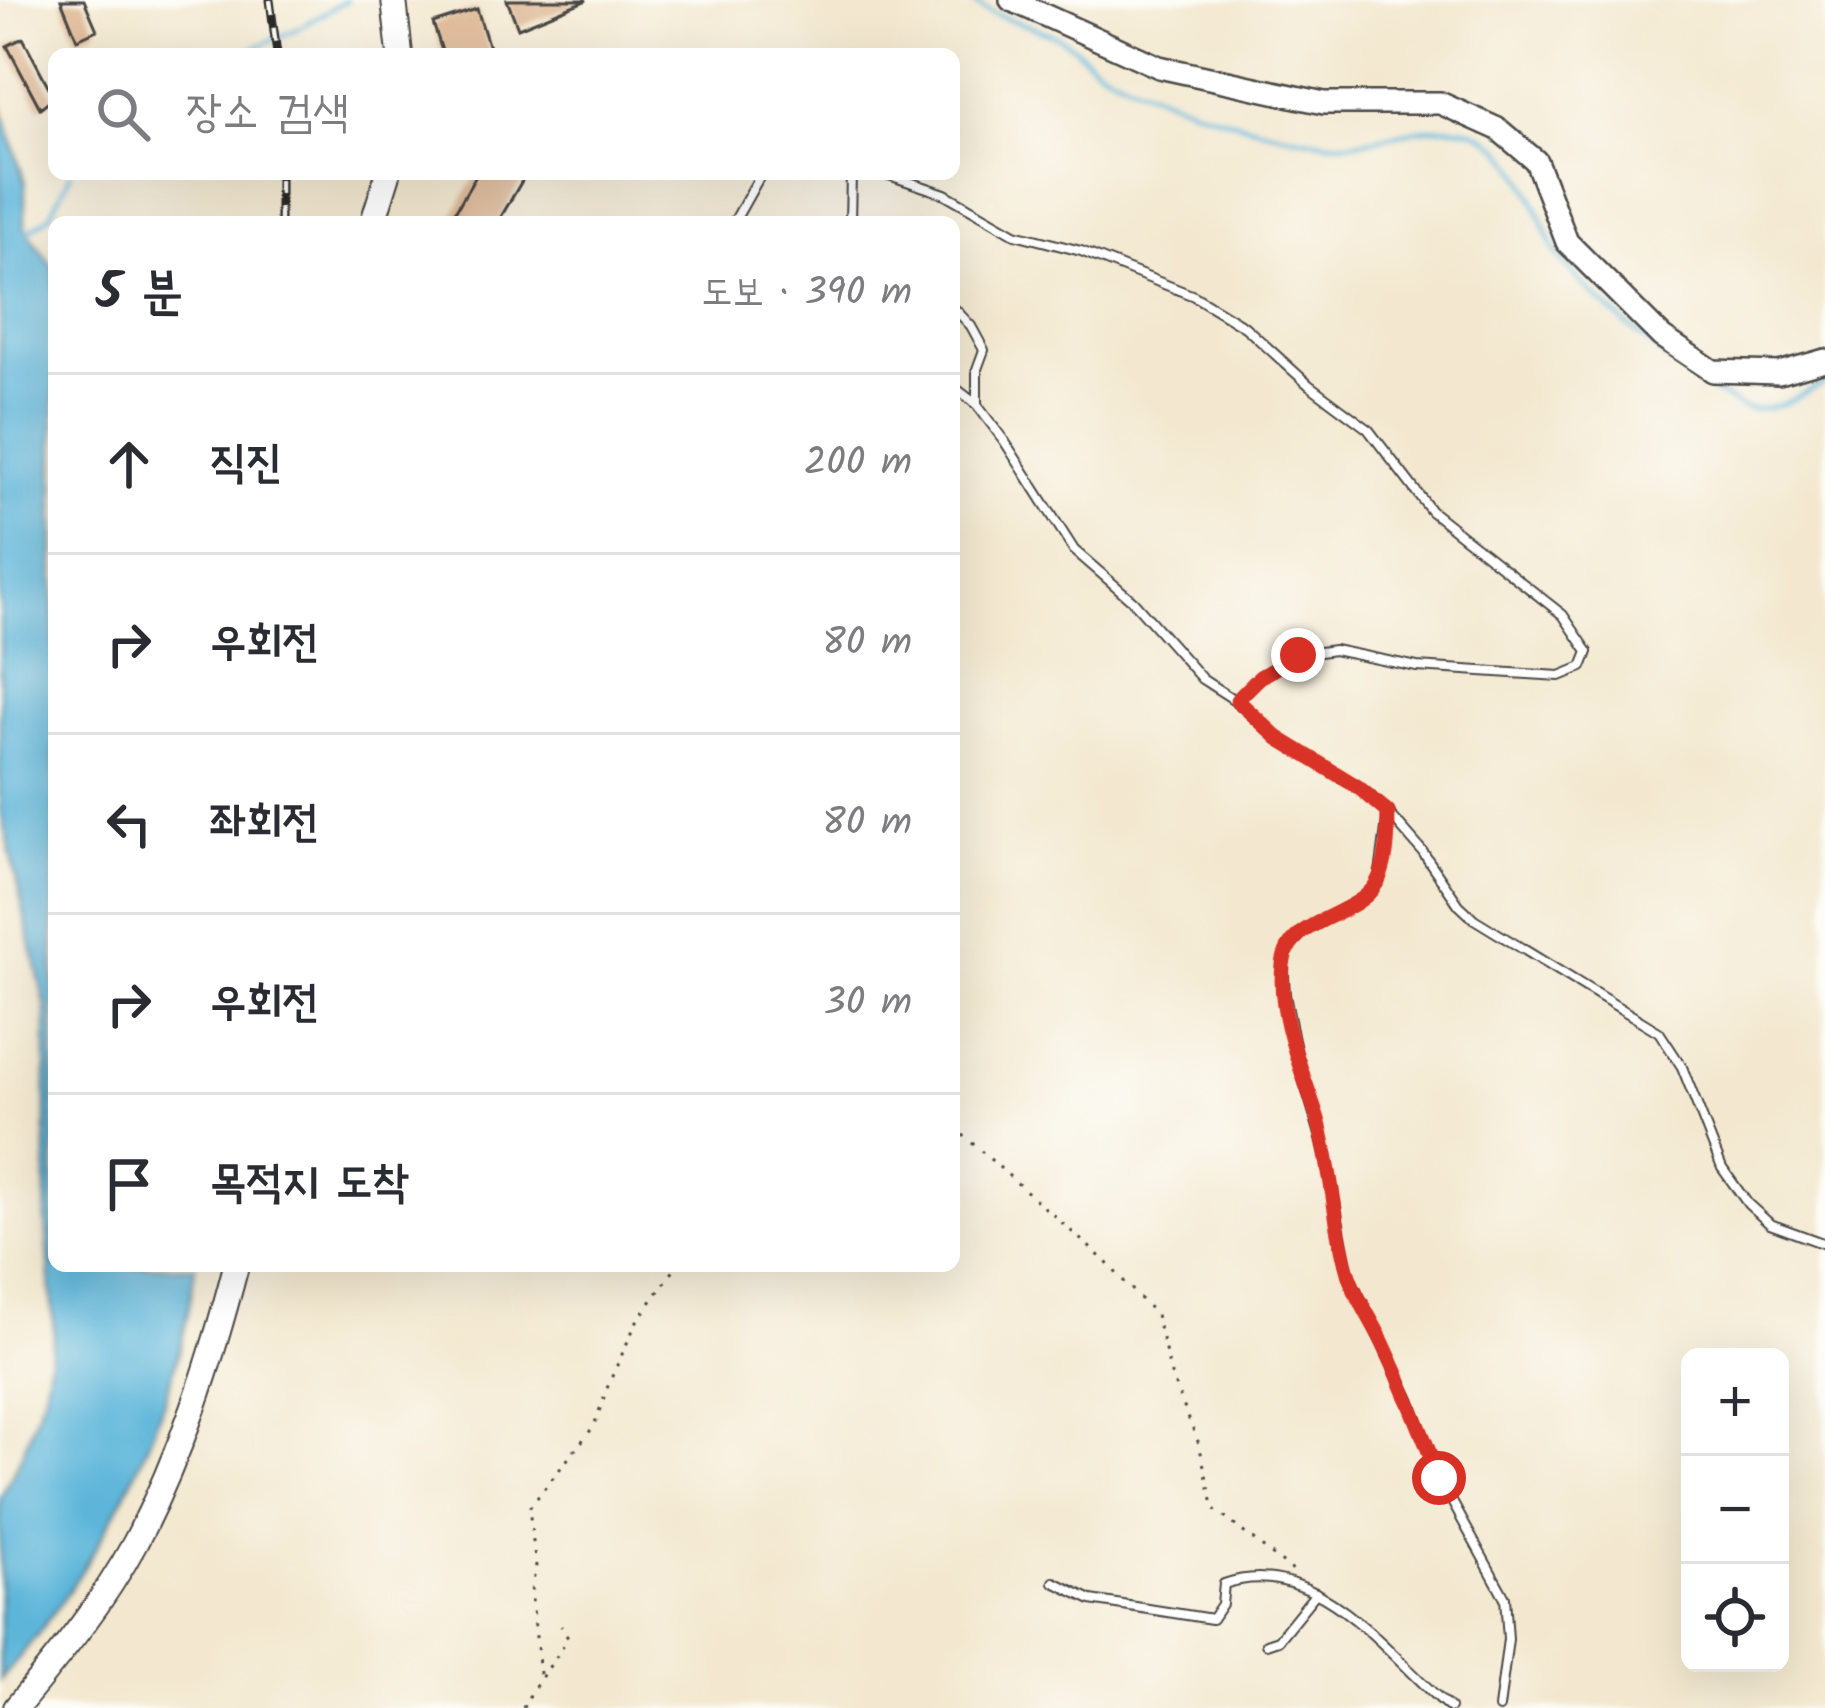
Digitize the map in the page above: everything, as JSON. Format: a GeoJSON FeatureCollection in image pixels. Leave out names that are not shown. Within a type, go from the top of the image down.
{"type":"FeatureCollection","features":[{"type":"Feature","properties":{"kind":"main road"},"geometry":{"type":"LineString","coordinates":[[395,1],[399,48]]}},
{"type":"Feature","properties":{"kind":"main road"},"geometry":{"type":"LineString","coordinates":[[376,216],[386,180]]}},
{"type":"Feature","properties":{"kind":"main road"},"geometry":{"type":"LineString","coordinates":[[16,1708],[74,1638],[134,1546],[181,1447],[234,1272]]}},
{"type":"Feature","properties":{"kind":"street"},"geometry":{"type":"LineString","coordinates":[[1011,0],[1159,67],[1324,103],[1440,103],[1479,120],[1498,129],[1536,161],[1567,242],[1662,337],[1713,371],[1779,373],[1825,360]]}},
{"type":"Feature","properties":{"kind":"lane"},"geometry":{"type":"LineString","coordinates":[[737,216],[758,180]]}},
{"type":"Feature","properties":{"kind":"lane"},"geometry":{"type":"LineString","coordinates":[[850,216],[851,180]]}},
{"type":"Feature","properties":{"kind":"lane"},"geometry":{"type":"LineString","coordinates":[[904,180],[945,194],[1015,234],[1081,251],[1194,296],[1245,327],[1310,386],[1368,429],[1431,511],[1562,615],[1588,652],[1582,667],[1560,676],[1417,668],[1334,650],[1298,655],[1260,677],[1237,700]]}},
{"type":"Feature","properties":{"kind":"lane"},"geometry":{"type":"LineString","coordinates":[[960,314],[984,350],[977,369],[977,405]]}},
{"type":"Feature","properties":{"kind":"lane"},"geometry":{"type":"LineString","coordinates":[[960,392],[977,405],[1005,442],[1074,550],[1133,601],[1202,679],[1237,700],[1278,738],[1358,787],[1388,812],[1474,919],[1659,1032],[1682,1067],[1722,1168],[1748,1204],[1770,1224],[1825,1244]]}},
{"type":"Feature","properties":{"kind":"lane"},"geometry":{"type":"LineString","coordinates":[[1388,812],[1379,880],[1367,896],[1302,932],[1288,948],[1283,964],[1285,995],[1326,1155],[1348,1274],[1410,1400],[1439,1478],[1505,1598],[1508,1639],[1499,1708]]}},
{"type":"Feature","properties":{"kind":"lane"},"geometry":{"type":"LineString","coordinates":[[1054,1582],[1091,1600],[1212,1619],[1222,1604],[1224,1584],[1242,1578],[1280,1580],[1316,1593],[1378,1639],[1450,1708]]}},
{"type":"Feature","properties":{"kind":"lane"},"geometry":{"type":"LineString","coordinates":[[1266,1644],[1278,1640],[1316,1593]]}},
{"type":"Feature","properties":{"kind":"path"},"geometry":{"type":"LineString","coordinates":[[960,1132],[1105,1261],[1156,1315],[1214,1509],[1316,1593]]}},
{"type":"Feature","properties":{"kind":"path"},"geometry":{"type":"LineString","coordinates":[[523,1708],[540,1674],[529,1508],[594,1426],[638,1321],[673,1272]]}},
{"type":"Feature","properties":{"kind":"path"},"geometry":{"type":"LineString","coordinates":[[540,1674],[552,1667],[568,1638],[561,1626]]}},
{"type":"Feature","properties":{"kind":"water"},"geometry":{"type":"Polygon","coordinates":[[[0,102],[25,183],[25,229],[48,260],[48,1250],[46,1008],[0,809],[0,102]]]}},
{"type":"Feature","properties":{"kind":"water"},"geometry":{"type":"Polygon","coordinates":[[[50,1272],[194,1272],[171,1378],[128,1487],[70,1589],[0,1680],[0,1498],[44,1393],[54,1334],[50,1272]]]}},
{"type":"Feature","properties":{"kind":"building"},"geometry":{"type":"Polygon","coordinates":[[[61,0],[84,0],[97,30],[77,39],[61,0]]]}},
{"type":"Feature","properties":{"kind":"building"},"geometry":{"type":"Polygon","coordinates":[[[507,0],[587,0],[518,28],[507,0]]]}},
{"type":"Feature","properties":{"kind":"building"},"geometry":{"type":"Polygon","coordinates":[[[477,9],[489,48],[441,48],[433,23],[477,9]]]}},
{"type":"Feature","properties":{"kind":"building"},"geometry":{"type":"Polygon","coordinates":[[[23,38],[48,86],[48,102],[40,108],[7,46],[23,38]]]}},
{"type":"Feature","properties":{"kind":"building"},"geometry":{"type":"Polygon","coordinates":[[[474,180],[522,180],[501,216],[452,216],[474,180]]]}},
{"type":"Feature","properties":{"kind":"waterway"},"geometry":{"type":"LineString","coordinates":[[254,48],[347,0]]}},
{"type":"Feature","properties":{"kind":"waterway"},"geometry":{"type":"LineString","coordinates":[[969,0],[1060,38],[1098,68],[1130,83],[1243,124],[1329,142],[1446,127],[1482,135],[1518,170],[1566,265],[1613,313],[1676,365],[1749,409],[1778,405],[1825,384]]}},
{"type":"Feature","properties":{"kind":"waterway"},"geometry":{"type":"LineString","coordinates":[[50,216],[68,180]]}},
{"type":"Feature","properties":{"kind":"waterway"},"geometry":{"type":"LineString","coordinates":[[25,234],[48,217]]}},
{"type":"Feature","properties":{"kind":"railway"},"geometry":{"type":"LineString","coordinates":[[270,0],[276,48]]}},
{"type":"Feature","properties":{"kind":"railway"},"geometry":{"type":"LineString","coordinates":[[280,180],[280,216]]}},
{"type":"Feature","properties":{"kind":"route"},"geometry":{"type":"LineString","coordinates":[[1298,655],[1260,677],[1237,700],[1278,738],[1358,787],[1388,812],[1388,836],[1379,880],[1367,896],[1302,932],[1288,948],[1283,964],[1285,995],[1297,1056],[1318,1119],[1348,1274],[1410,1400],[1439,1478]]}}]}
